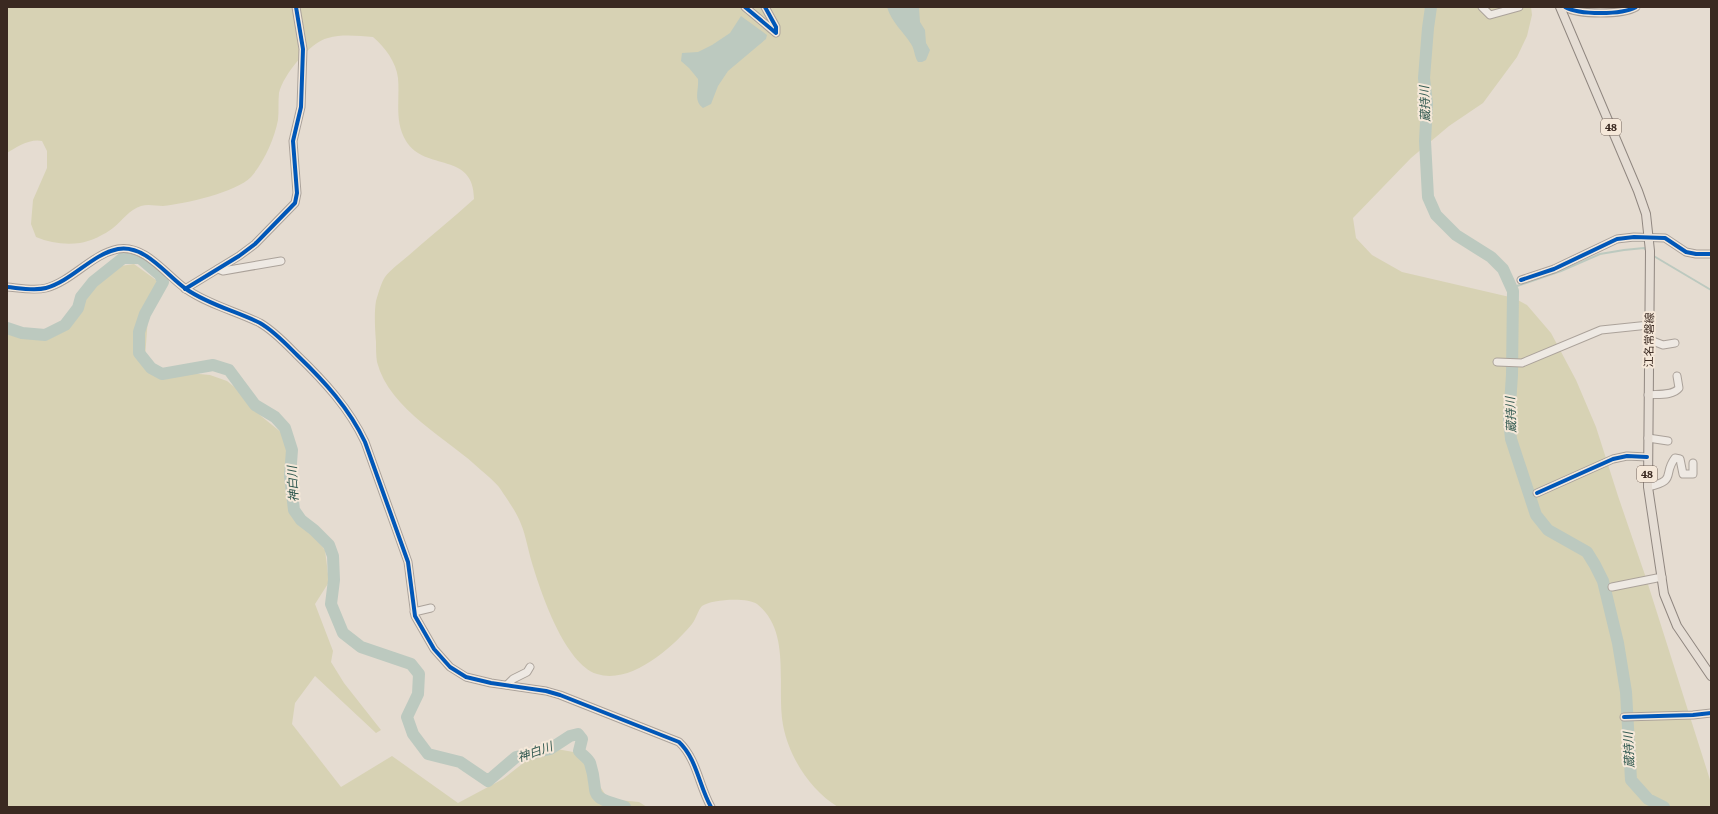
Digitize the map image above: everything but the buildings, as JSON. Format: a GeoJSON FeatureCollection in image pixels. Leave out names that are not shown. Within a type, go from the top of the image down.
{"type":"FeatureCollection","features":[{"type":"Feature","properties":{"kind":"main road","name":"江名常磐線"},"geometry":{"type":"LineString","coordinates":[[1560,7],[1638,191],[1646,214],[1650,254],[1650,340],[1647,457],[1648,487],[1664,594],[1677,626],[1711,676]]}},
{"type":"Feature","properties":{"kind":"street"},"geometry":{"type":"LineString","coordinates":[[185,289],[255,244],[295,203],[298,193],[293,141],[301,108],[302,49],[296,7]]}},
{"type":"Feature","properties":{"kind":"street"},"geometry":{"type":"LineString","coordinates":[[745,7],[776,32],[776,27],[765,7]]}},
{"type":"Feature","properties":{"kind":"street"},"geometry":{"type":"LineString","coordinates":[[1482,7],[1490,15],[1518,7]]}},
{"type":"Feature","properties":{"kind":"street"},"geometry":{"type":"LineString","coordinates":[[1565,7],[1594,13],[1624,12],[1636,7]]}},
{"type":"Feature","properties":{"kind":"street"},"geometry":{"type":"LineString","coordinates":[[1521,280],[1554,269],[1617,239],[1627,237],[1665,238],[1686,252],[1711,254]]}},
{"type":"Feature","properties":{"kind":"street"},"geometry":{"type":"LineString","coordinates":[[7,287],[46,288],[102,256],[118,249],[129,250],[146,256],[185,289],[206,300],[262,324],[281,339],[324,381],[340,401],[358,428],[365,442],[408,562],[414,612],[421,629],[434,649],[450,667],[458,673],[474,679],[546,691],[560,695],[679,742],[686,749],[692,760],[711,807]]}},
{"type":"Feature","properties":{"kind":"street"},"geometry":{"type":"LineString","coordinates":[[218,269],[223,271],[281,261]]}},
{"type":"Feature","properties":{"kind":"street"},"geometry":{"type":"LineString","coordinates":[[1497,362],[1522,363],[1601,330],[1649,325]]}},
{"type":"Feature","properties":{"kind":"street"},"geometry":{"type":"LineString","coordinates":[[1650,340],[1663,345],[1675,343]]}},
{"type":"Feature","properties":{"kind":"street"},"geometry":{"type":"LineString","coordinates":[[1648,395],[1671,393],[1678,390],[1677,376]]}},
{"type":"Feature","properties":{"kind":"street"},"geometry":{"type":"LineString","coordinates":[[1648,438],[1668,441]]}},
{"type":"Feature","properties":{"kind":"street"},"geometry":{"type":"LineString","coordinates":[[1537,493],[1613,459],[1627,456],[1647,457]]}},
{"type":"Feature","properties":{"kind":"street"},"geometry":{"type":"LineString","coordinates":[[1648,487],[1663,483],[1668,479],[1676,458],[1680,459],[1683,474],[1685,475],[1693,474],[1693,463]]}},
{"type":"Feature","properties":{"kind":"street"},"geometry":{"type":"LineString","coordinates":[[1612,587],[1662,576]]}},
{"type":"Feature","properties":{"kind":"street"},"geometry":{"type":"LineString","coordinates":[[414,612],[431,608]]}},
{"type":"Feature","properties":{"kind":"street"},"geometry":{"type":"LineString","coordinates":[[507,685],[513,679],[527,672],[530,667]]}},
{"type":"Feature","properties":{"kind":"street"},"geometry":{"type":"LineString","coordinates":[[1624,717],[1711,713]]}},
{"type":"Feature","properties":{"kind":"shaded area"},"geometry":{"type":"Polygon","coordinates":[[[7,7],[1531,7],[1532,15],[1527,36],[1517,57],[1483,103],[1449,126],[1411,158],[1353,218],[1356,238],[1372,255],[1402,272],[1514,298],[1527,305],[1551,333],[1576,380],[1596,427],[1711,783],[1711,807],[838,807],[818,792],[802,772],[790,749],[783,725],[781,710],[779,644],[775,629],[768,615],[757,604],[746,600],[721,600],[702,606],[692,624],[663,653],[637,669],[624,674],[610,676],[597,674],[585,668],[575,657],[556,626],[541,592],[521,524],[501,490],[468,459],[407,409],[394,395],[384,379],[377,362],[376,355],[375,316],[376,301],[384,279],[393,268],[474,199],[472,184],[466,174],[457,168],[425,156],[414,150],[406,141],[400,126],[397,72],[386,50],[373,37],[339,36],[328,38],[313,46],[298,60],[286,77],[279,93],[278,120],[268,150],[256,171],[244,182],[223,192],[184,203],[163,206],[141,206],[110,230],[97,237],[80,243],[63,244],[36,237],[31,224],[33,200],[47,168],[47,151],[42,141],[38,140],[28,142],[7,153],[7,7]]]}},
{"type":"Feature","properties":{"kind":"shaded area"},"geometry":{"type":"Polygon","coordinates":[[[887,7],[919,7],[920,22],[925,30],[926,43],[930,50],[926,60],[918,62],[912,46],[889,13],[887,7]]]}},
{"type":"Feature","properties":{"kind":"shaded area"},"geometry":{"type":"Polygon","coordinates":[[[741,16],[767,35],[766,39],[728,71],[718,86],[711,104],[703,108],[698,102],[697,98],[698,79],[681,61],[682,53],[698,52],[712,45],[730,33],[741,16]]]}},
{"type":"Feature","properties":{"kind":"shaded area"},"geometry":{"type":"Polygon","coordinates":[[[134,264],[156,280],[159,291],[148,317],[145,358],[157,370],[210,375],[227,381],[248,398],[261,416],[293,442],[292,475],[300,520],[325,550],[329,582],[315,604],[333,651],[331,662],[344,683],[381,730],[376,733],[315,676],[295,703],[292,724],[341,787],[392,756],[458,803],[503,779],[531,757],[551,748],[579,753],[608,799],[639,802],[647,807],[7,807],[7,326],[44,336],[63,331],[79,310],[89,288],[114,267],[134,264]]]}},
{"type":"Feature","properties":{"kind":"waterway","name":"蔵持川"},"geometry":{"type":"LineString","coordinates":[[1431,7],[1424,78],[1427,104],[1425,141],[1428,197],[1436,215],[1456,235],[1491,257],[1503,269],[1513,291],[1512,375],[1509,419],[1511,439],[1536,515],[1548,530],[1587,552],[1603,581],[1618,643],[1626,692],[1631,780],[1648,799],[1664,807]]}},
{"type":"Feature","properties":{"kind":"waterway"},"geometry":{"type":"LineString","coordinates":[[1511,288],[1561,271],[1600,254],[1644,248],[1647,251]]}},
{"type":"Feature","properties":{"kind":"waterway"},"geometry":{"type":"LineString","coordinates":[[1652,255],[1711,290]]}},
{"type":"Feature","properties":{"kind":"waterway","name":"神白川"},"geometry":{"type":"LineString","coordinates":[[7,328],[22,333],[45,335],[65,325],[78,308],[81,297],[93,282],[123,258],[140,258],[160,275],[163,282],[145,314],[139,332],[139,353],[151,368],[162,374],[213,365],[229,370],[255,405],[275,417],[285,428],[292,450],[290,476],[294,510],[301,520],[329,545],[333,556],[334,580],[331,604],[343,633],[361,647],[411,664],[419,674],[418,694],[407,717],[413,734],[428,754],[460,762],[488,781],[516,757],[550,749],[570,736],[578,734],[582,739],[579,751],[590,763],[598,797],[625,807]]}},
{"type":"Feature","properties":{"kind":"cycle path"},"geometry":{"type":"LineString","coordinates":[[185,289],[239,256],[255,244],[295,203],[297,193],[293,141],[301,107],[303,49],[296,7]]}},
{"type":"Feature","properties":{"kind":"cycle path"},"geometry":{"type":"LineString","coordinates":[[745,7],[776,33],[776,27],[765,7]]}},
{"type":"Feature","properties":{"kind":"cycle path"},"geometry":{"type":"LineString","coordinates":[[1565,7],[1571,10],[1590,13],[1621,12],[1636,7]]}},
{"type":"Feature","properties":{"kind":"cycle path"},"geometry":{"type":"LineString","coordinates":[[1521,280],[1554,269],[1617,239],[1634,237],[1665,238],[1686,252],[1711,254]]}},
{"type":"Feature","properties":{"kind":"cycle path"},"geometry":{"type":"LineString","coordinates":[[7,287],[32,289],[46,288],[65,280],[99,256],[118,249],[128,249],[137,251],[155,262],[195,295],[260,323],[270,330],[284,342],[326,385],[344,406],[359,430],[365,442],[408,562],[415,616],[434,649],[450,667],[466,677],[491,683],[546,691],[560,695],[679,742],[690,756],[694,764],[711,807]]}},
{"type":"Feature","properties":{"kind":"cycle path"},"geometry":{"type":"LineString","coordinates":[[1537,493],[1613,459],[1627,456],[1647,457]]}},
{"type":"Feature","properties":{"kind":"cycle path"},"geometry":{"type":"LineString","coordinates":[[1624,717],[1711,713]]}}]}
